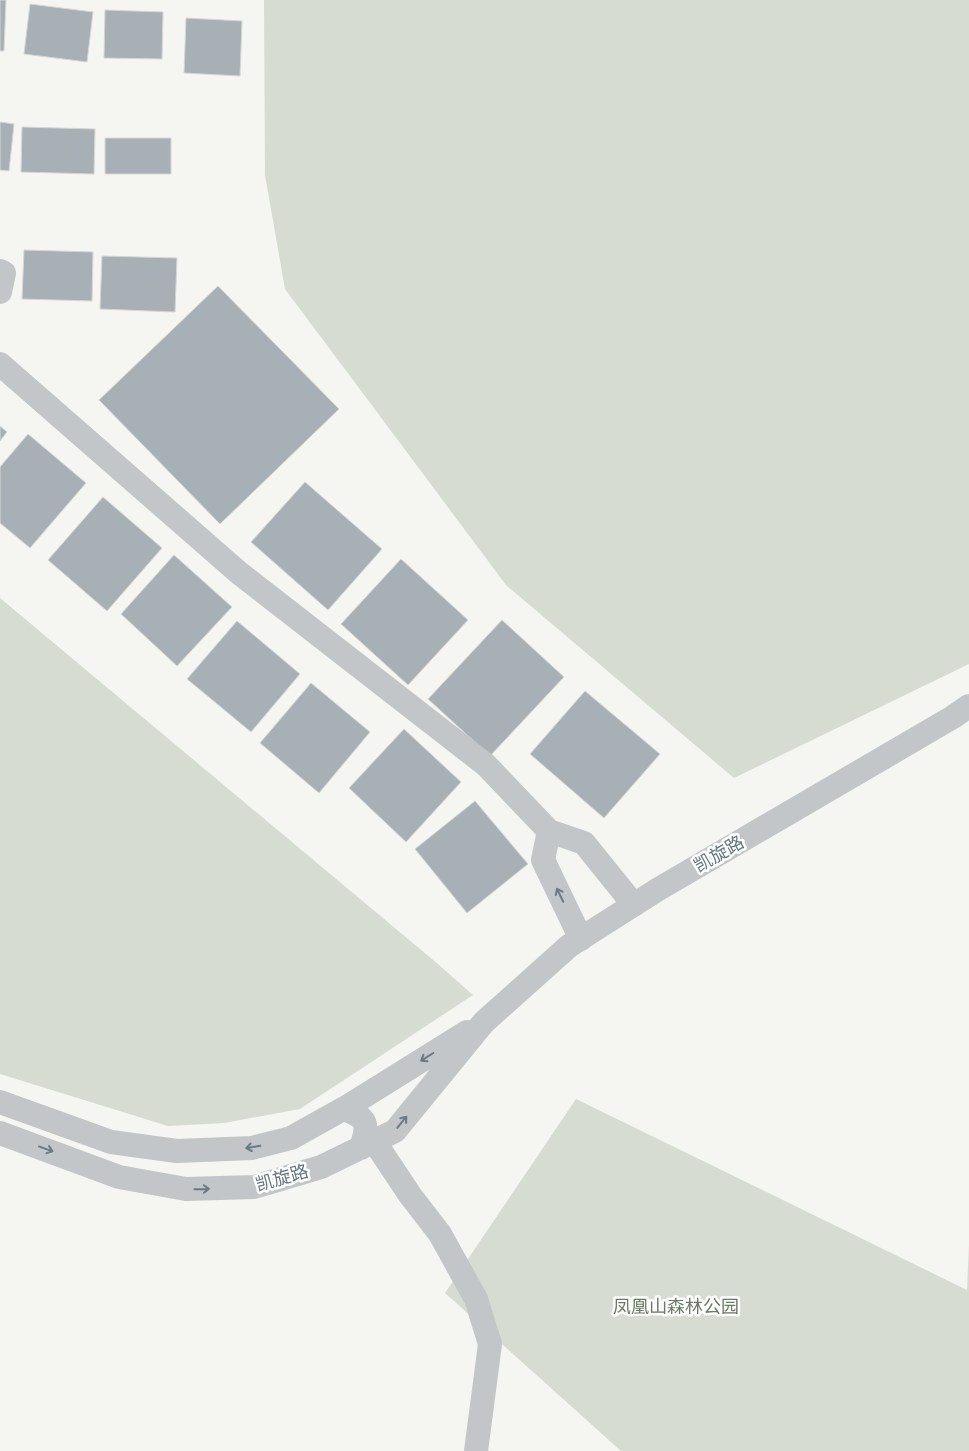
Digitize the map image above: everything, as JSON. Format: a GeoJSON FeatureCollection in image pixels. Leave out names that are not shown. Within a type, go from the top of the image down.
{"type":"FeatureCollection","features":[{"type":"Feature","properties":{"kind":"street"},"geometry":{"type":"LineString","coordinates":[[0,271],[4,273],[0,292]]}},
{"type":"Feature","properties":{"kind":"street"},"geometry":{"type":"LineString","coordinates":[[0,364],[238,572],[486,766],[549,831],[584,843],[634,905]]}},
{"type":"Feature","properties":{"kind":"street","name":"凯旋路"},"geometry":{"type":"LineString","coordinates":[[0,1133],[119,1177],[186,1189],[254,1187],[321,1167],[394,1131],[484,1022],[569,946],[634,905],[954,717],[969,706]]}},
{"type":"Feature","properties":{"kind":"street"},"geometry":{"type":"LineString","coordinates":[[549,831],[543,860],[581,939]]}},
{"type":"Feature","properties":{"kind":"street","name":"凯旋路"},"geometry":{"type":"LineString","coordinates":[[0,1102],[111,1142],[177,1151],[252,1148],[292,1138],[484,1022]]}},
{"type":"Feature","properties":{"kind":"street"},"geometry":{"type":"LineString","coordinates":[[344,1108],[358,1114],[364,1122],[367,1131],[367,1144],[440,1234],[476,1299],[490,1344],[476,1451]]}},
{"type":"Feature","properties":{"kind":"street"},"geometry":{"type":"LineString","coordinates":[[284,1140],[278,1149],[279,1162],[283,1169],[292,1176]]}},
{"type":"Feature","properties":{"kind":"green space"},"geometry":{"type":"Polygon","coordinates":[[[264,0],[969,0],[969,664],[734,778],[506,585],[285,289],[265,175],[264,0]]]}},
{"type":"Feature","properties":{"kind":"green space"},"geometry":{"type":"Polygon","coordinates":[[[0,598],[473,995],[300,1109],[224,1123],[168,1126],[0,1074],[0,598]]]}},
{"type":"Feature","properties":{"kind":"green space","name":"凤凰山森林公园"},"geometry":{"type":"Polygon","coordinates":[[[576,1099],[967,1290],[969,1245],[969,1451],[621,1451],[445,1293],[576,1099]]]}},
{"type":"Feature","properties":{"kind":"building"},"geometry":{"type":"Polygon","coordinates":[[[0,0],[6,0],[4,51],[0,51],[0,0]]]}},
{"type":"Feature","properties":{"kind":"building"},"geometry":{"type":"Polygon","coordinates":[[[30,4],[93,12],[87,62],[24,54],[30,4]]]}},
{"type":"Feature","properties":{"kind":"building"},"geometry":{"type":"Polygon","coordinates":[[[105,10],[163,12],[162,59],[104,58],[105,10]]]}},
{"type":"Feature","properties":{"kind":"building"},"geometry":{"type":"Polygon","coordinates":[[[186,18],[242,21],[240,76],[184,73],[186,18]]]}},
{"type":"Feature","properties":{"kind":"building"},"geometry":{"type":"Polygon","coordinates":[[[0,122],[14,124],[9,171],[0,170],[0,122]]]}},
{"type":"Feature","properties":{"kind":"building"},"geometry":{"type":"Polygon","coordinates":[[[22,127],[95,129],[94,174],[21,172],[22,127]]]}},
{"type":"Feature","properties":{"kind":"building"},"geometry":{"type":"Polygon","coordinates":[[[105,138],[171,138],[171,174],[105,174],[105,138]]]}},
{"type":"Feature","properties":{"kind":"building"},"geometry":{"type":"Polygon","coordinates":[[[24,250],[93,252],[92,301],[22,299],[24,250]]]}},
{"type":"Feature","properties":{"kind":"building"},"geometry":{"type":"Polygon","coordinates":[[[102,256],[177,258],[175,312],[100,309],[102,256]]]}},
{"type":"Feature","properties":{"kind":"building"},"geometry":{"type":"Polygon","coordinates":[[[218,286],[339,409],[220,524],[99,400],[218,286]]]}},
{"type":"Feature","properties":{"kind":"building"},"geometry":{"type":"Polygon","coordinates":[[[0,426],[7,432],[0,441],[0,426]]]}},
{"type":"Feature","properties":{"kind":"building"},"geometry":{"type":"Polygon","coordinates":[[[28,434],[86,483],[30,548],[0,523],[0,467],[28,434]]]}},
{"type":"Feature","properties":{"kind":"building"},"geometry":{"type":"Polygon","coordinates":[[[305,482],[382,549],[328,610],[251,542],[305,482]]]}},
{"type":"Feature","properties":{"kind":"building"},"geometry":{"type":"Polygon","coordinates":[[[103,497],[162,548],[107,611],[48,560],[103,497]]]}},
{"type":"Feature","properties":{"kind":"building"},"geometry":{"type":"Polygon","coordinates":[[[174,555],[232,607],[177,666],[121,614],[174,555]]]}},
{"type":"Feature","properties":{"kind":"building"},"geometry":{"type":"Polygon","coordinates":[[[401,559],[468,620],[408,685],[341,624],[401,559]]]}},
{"type":"Feature","properties":{"kind":"building"},"geometry":{"type":"Polygon","coordinates":[[[502,620],[564,677],[490,756],[428,699],[502,620]]]}},
{"type":"Feature","properties":{"kind":"building"},"geometry":{"type":"Polygon","coordinates":[[[237,621],[300,674],[251,732],[187,679],[237,621]]]}},
{"type":"Feature","properties":{"kind":"building"},"geometry":{"type":"Polygon","coordinates":[[[311,683],[370,732],[319,793],[260,743],[311,683]]]}},
{"type":"Feature","properties":{"kind":"building"},"geometry":{"type":"Polygon","coordinates":[[[585,691],[660,754],[604,818],[530,754],[585,691]]]}},
{"type":"Feature","properties":{"kind":"building"},"geometry":{"type":"Polygon","coordinates":[[[404,729],[461,782],[406,842],[349,788],[404,729]]]}},
{"type":"Feature","properties":{"kind":"building"},"geometry":{"type":"Polygon","coordinates":[[[475,801],[528,864],[467,913],[415,849],[475,801]]]}}]}
